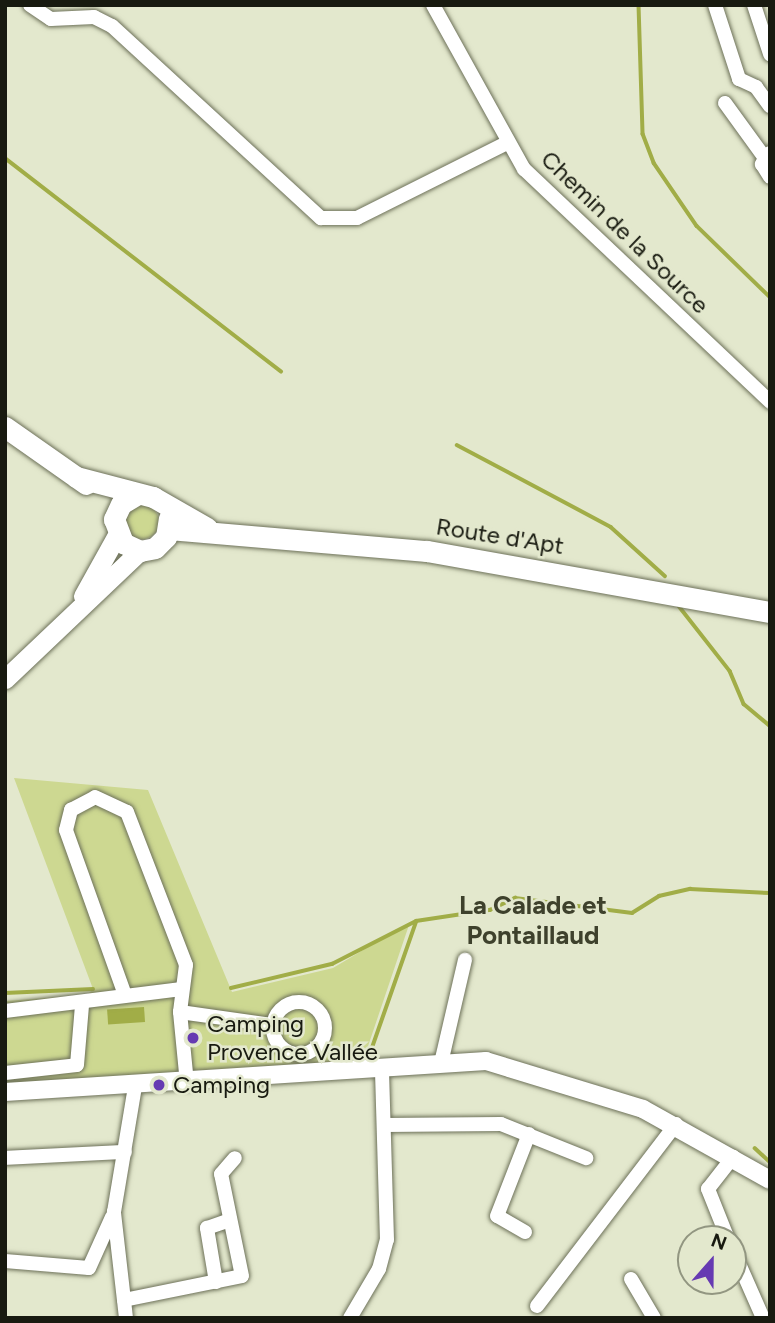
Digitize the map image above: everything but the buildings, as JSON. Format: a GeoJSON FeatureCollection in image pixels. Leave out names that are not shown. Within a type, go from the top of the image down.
{"type":"FeatureCollection","features":[{"type":"Feature","properties":{"kind":"main road"},"geometry":{"type":"LineString","coordinates":[[5,427],[76,477],[116,511],[117,536],[63,626]]}},
{"type":"Feature","properties":{"kind":"main road"},"geometry":{"type":"LineString","coordinates":[[5,678],[140,551],[162,543],[169,529],[160,501],[76,477]]}},
{"type":"Feature","properties":{"kind":"main road"},"geometry":{"type":"LineString","coordinates":[[116,511],[136,495]]}},
{"type":"Feature","properties":{"kind":"main road","name":"Route d'Apt"},"geometry":{"type":"LineString","coordinates":[[160,501],[218,533]]}},
{"type":"Feature","properties":{"kind":"main road","name":"Route d'Apt"},"geometry":{"type":"LineString","coordinates":[[169,529],[439,553],[770,612]]}},
{"type":"Feature","properties":{"kind":"main road"},"geometry":{"type":"LineString","coordinates":[[117,536],[140,551]]}},
{"type":"Feature","properties":{"kind":"street"},"geometry":{"type":"LineString","coordinates":[[30,5],[51,19],[94,18],[112,26],[321,218],[357,218],[505,144]]}},
{"type":"Feature","properties":{"kind":"street","name":"Chemin de la Source"},"geometry":{"type":"LineString","coordinates":[[433,5],[499,115],[505,144],[579,226],[770,401]]}},
{"type":"Feature","properties":{"kind":"street"},"geometry":{"type":"LineString","coordinates":[[715,5],[739,79],[756,87],[770,106]]}},
{"type":"Feature","properties":{"kind":"street"},"geometry":{"type":"LineString","coordinates":[[754,5],[770,54]]}},
{"type":"Feature","properties":{"kind":"street"},"geometry":{"type":"LineString","coordinates":[[725,103],[768,155],[762,167],[770,177]]}},
{"type":"Feature","properties":{"kind":"street"},"geometry":{"type":"LineString","coordinates":[[125,995],[66,830],[71,810],[95,797],[111,800],[129,817],[186,965],[180,1012],[187,1084]]}},
{"type":"Feature","properties":{"kind":"street"},"geometry":{"type":"LineString","coordinates":[[441,1063],[465,960]]}},
{"type":"Feature","properties":{"kind":"street"},"geometry":{"type":"LineString","coordinates":[[5,1011],[82,1005],[125,995],[182,989]]}},
{"type":"Feature","properties":{"kind":"street"},"geometry":{"type":"LineString","coordinates":[[5,1073],[77,1065],[82,1005]]}},
{"type":"Feature","properties":{"kind":"street"},"geometry":{"type":"LineString","coordinates":[[180,1012],[273,1025]]}},
{"type":"Feature","properties":{"kind":"street"},"geometry":{"type":"LineString","coordinates":[[5,1092],[187,1084],[382,1071],[441,1063],[514,1067],[676,1124],[770,1180]]}},
{"type":"Feature","properties":{"kind":"street"},"geometry":{"type":"LineString","coordinates":[[350,1318],[379,1269],[387,1240],[382,1071]]}},
{"type":"Feature","properties":{"kind":"street"},"geometry":{"type":"LineString","coordinates":[[5,1261],[89,1268],[114,1212],[135,1087]]}},
{"type":"Feature","properties":{"kind":"street"},"geometry":{"type":"LineString","coordinates":[[384,1125],[501,1124],[586,1157]]}},
{"type":"Feature","properties":{"kind":"street"},"geometry":{"type":"LineString","coordinates":[[537,1306],[676,1124]]}},
{"type":"Feature","properties":{"kind":"street"},"geometry":{"type":"LineString","coordinates":[[525,1232],[497,1216],[529,1134]]}},
{"type":"Feature","properties":{"kind":"street"},"geometry":{"type":"LineString","coordinates":[[5,1158],[125,1152]]}},
{"type":"Feature","properties":{"kind":"street"},"geometry":{"type":"LineString","coordinates":[[124,1300],[243,1274],[221,1171],[234,1157]]}},
{"type":"Feature","properties":{"kind":"street"},"geometry":{"type":"LineString","coordinates":[[722,1225],[708,1189],[733,1157]]}},
{"type":"Feature","properties":{"kind":"street"},"geometry":{"type":"LineString","coordinates":[[114,1212],[126,1318]]}},
{"type":"Feature","properties":{"kind":"street"},"geometry":{"type":"LineString","coordinates":[[216,1282],[206,1228],[230,1220]]}},
{"type":"Feature","properties":{"kind":"street"},"geometry":{"type":"LineString","coordinates":[[631,1279],[654,1318]]}},
{"type":"Feature","properties":{"kind":"street"},"geometry":{"type":"LineString","coordinates":[[747,1282],[763,1318]]}},
{"type":"Feature","properties":{"kind":"shaded area"},"geometry":{"type":"Polygon","coordinates":[[[142,505],[154,510],[159,522],[154,534],[142,539],[130,534],[125,522],[130,510],[142,505]]]}},
{"type":"Feature","properties":{"kind":"shaded area"},"geometry":{"type":"Polygon","coordinates":[[[14,778],[148,790],[232,992],[333,968],[410,922],[363,1061],[5,1085],[5,1001],[87,995],[93,989],[14,778]]]}},
{"type":"Feature","properties":{"kind":"shaded area"},"geometry":{"type":"Polygon","coordinates":[[[144,1007],[145,1022],[108,1025],[107,1010],[144,1007]]]}},
{"type":"Feature","properties":{"kind":"waterway"},"geometry":{"type":"LineString","coordinates":[[639,5],[643,134],[654,163],[697,226],[770,297]]}},
{"type":"Feature","properties":{"kind":"waterway"},"geometry":{"type":"LineString","coordinates":[[5,158],[281,371]]}},
{"type":"Feature","properties":{"kind":"waterway"},"geometry":{"type":"LineString","coordinates":[[457,445],[611,527],[665,576]]}},
{"type":"Feature","properties":{"kind":"waterway"},"geometry":{"type":"LineString","coordinates":[[679,606],[730,671],[744,704],[770,726]]}},
{"type":"Feature","properties":{"kind":"waterway"},"geometry":{"type":"LineString","coordinates":[[231,988],[332,964],[416,921],[490,910],[515,898],[632,913],[659,896],[690,889],[770,893]]}},
{"type":"Feature","properties":{"kind":"waterway"},"geometry":{"type":"LineString","coordinates":[[367,1062],[416,922]]}},
{"type":"Feature","properties":{"kind":"waterway"},"geometry":{"type":"LineString","coordinates":[[5,993],[93,989]]}},
{"type":"Feature","properties":{"kind":"waterway"},"geometry":{"type":"LineString","coordinates":[[755,1148],[770,1162]]}},
{"type":"Feature","properties":{"kind":"place","name":"Camping Provence Vallée"},"geometry":{"type":"Point","coordinates":[193,1038]}},
{"type":"Feature","properties":{"kind":"place","name":"Camping"},"geometry":{"type":"Point","coordinates":[159,1085]}},
{"type":"Feature","properties":{"kind":"district","name":"La Calade et Pontaillaud"},"geometry":{"type":"Point","coordinates":[533,920]}}]}
